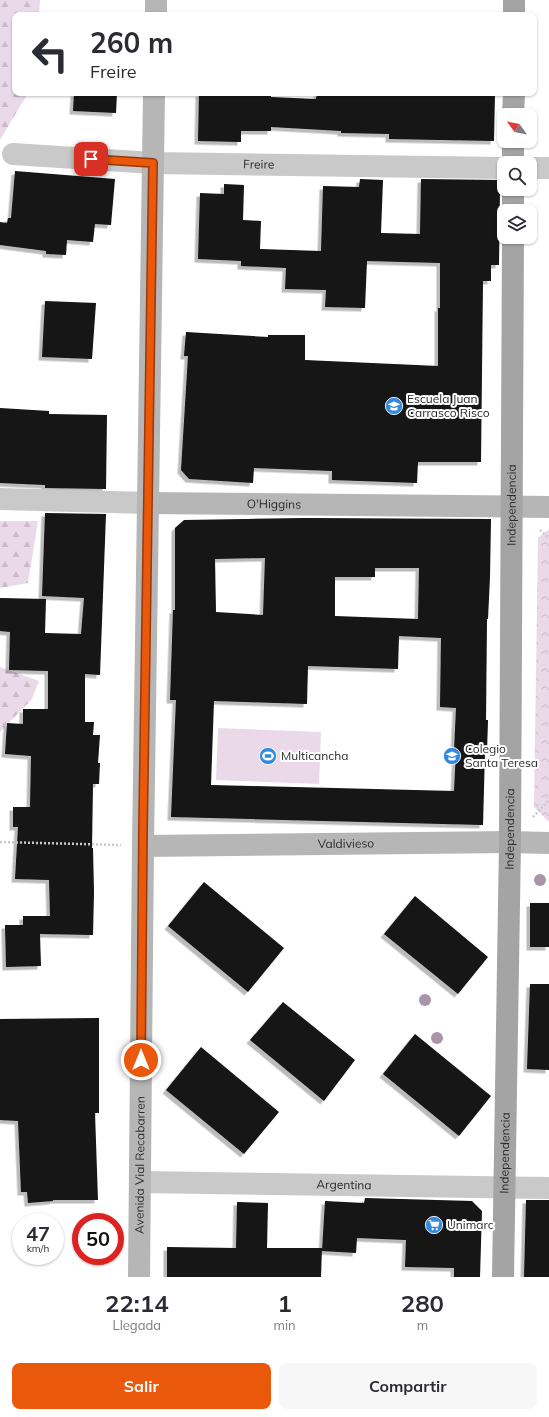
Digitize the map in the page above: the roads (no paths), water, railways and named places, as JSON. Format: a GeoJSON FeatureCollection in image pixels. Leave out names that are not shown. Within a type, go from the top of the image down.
{"type":"FeatureCollection","features":[{"type":"Feature","properties":{"kind":"main road"},"geometry":{"type":"LineString","coordinates":[[156,0],[156,12]]}},
{"type":"Feature","properties":{"kind":"main road"},"geometry":{"type":"LineString","coordinates":[[514,0],[514,12]]}},
{"type":"Feature","properties":{"kind":"main road","name":"Avenida Vial Recabarren"},"geometry":{"type":"LineString","coordinates":[[140,1277],[143,846],[154,96]]}},
{"type":"Feature","properties":{"kind":"main road"},"geometry":{"type":"LineString","coordinates":[[514,96],[514,108]]}},
{"type":"Feature","properties":{"kind":"main road","name":"Independencia"},"geometry":{"type":"LineString","coordinates":[[503,1277],[510,842],[513,244]]}},
{"type":"Feature","properties":{"kind":"main road","name":"O'Higgins"},"geometry":{"type":"LineString","coordinates":[[148,503],[549,507]]}},
{"type":"Feature","properties":{"kind":"main road","name":"Valdivieso"},"geometry":{"type":"LineString","coordinates":[[143,846],[510,842],[549,843]]}},
{"type":"Feature","properties":{"kind":"street","name":"Freire"},"geometry":{"type":"LineString","coordinates":[[13,154],[153,163],[497,168]]}},
{"type":"Feature","properties":{"kind":"street"},"geometry":{"type":"LineString","coordinates":[[537,168],[549,168]]}},
{"type":"Feature","properties":{"kind":"street","name":"O'Higgins"},"geometry":{"type":"LineString","coordinates":[[0,499],[148,503]]}},
{"type":"Feature","properties":{"kind":"street","name":"Argentina"},"geometry":{"type":"LineString","coordinates":[[140,1182],[549,1188]]}},
{"type":"Feature","properties":{"kind":"place","name":"Escuela Juan Carrasco Risco"},"geometry":{"type":"Point","coordinates":[394,406]}},
{"type":"Feature","properties":{"kind":"place","name":"Multicancha"},"geometry":{"type":"Point","coordinates":[268,756]}},
{"type":"Feature","properties":{"kind":"place","name":"Colegio Santa Teresa"},"geometry":{"type":"Point","coordinates":[452,756]}},
{"type":"Feature","properties":{"kind":"place","name":"Unimarc"},"geometry":{"type":"Point","coordinates":[434,1225]}}]}
